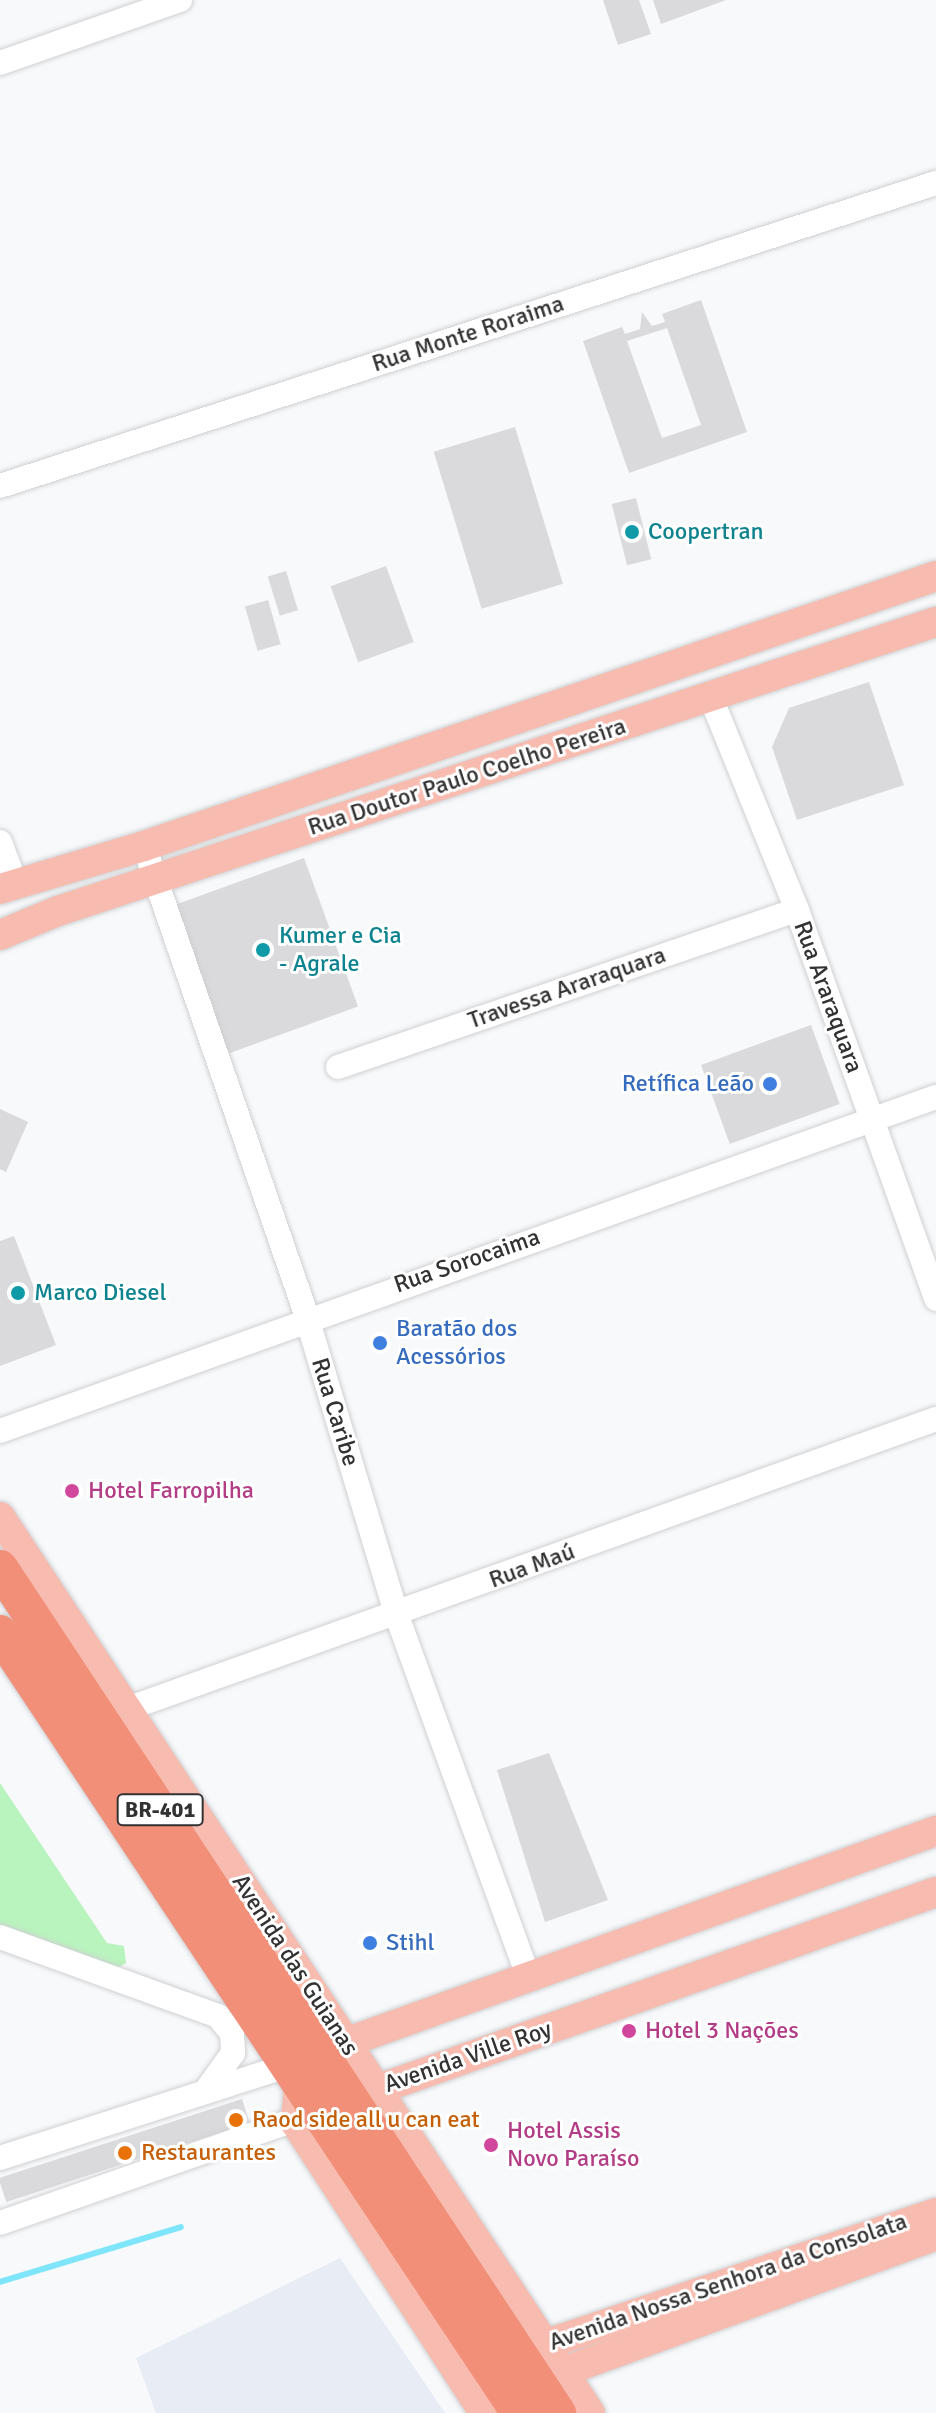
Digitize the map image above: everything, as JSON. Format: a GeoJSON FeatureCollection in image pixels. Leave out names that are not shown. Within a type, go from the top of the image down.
{"type":"FeatureCollection","features":[{"type":"Feature","properties":{"kind":"highway","name":"Avenida das Guianas"},"geometry":{"type":"LineString","coordinates":[[0,1568],[333,2047],[541,2363],[558,2413]]}},
{"type":"Feature","properties":{"kind":"highway","name":"BR-401"},"geometry":{"type":"LineString","coordinates":[[0,1633],[299,2096],[519,2413]]}},
{"type":"Feature","properties":{"kind":"main road","name":"Rua Doutor Paulo Coelho Pereira"},"geometry":{"type":"LineString","coordinates":[[8,887],[144,846],[936,576]]}},
{"type":"Feature","properties":{"kind":"main road","name":"Rua Doutor Paulo Coelho Pereira"},"geometry":{"type":"LineString","coordinates":[[0,935],[936,622]]}},
{"type":"Feature","properties":{"kind":"main road","name":"Avenida das Guianas"},"geometry":{"type":"LineString","coordinates":[[0,1517],[127,1709],[333,2047]]}},
{"type":"Feature","properties":{"kind":"main road","name":"Avenida Ville Roy"},"geometry":{"type":"LineString","coordinates":[[299,2096],[333,2047],[936,1831]]}},
{"type":"Feature","properties":{"kind":"main road","name":"Avenida Ville Roy"},"geometry":{"type":"LineString","coordinates":[[299,2096],[362,2095],[936,1892]]}},
{"type":"Feature","properties":{"kind":"main road"},"geometry":{"type":"LineString","coordinates":[[299,2096],[484,2413]]}},
{"type":"Feature","properties":{"kind":"main road","name":"Avenida Nossa Senhora da Consolata"},"geometry":{"type":"LineString","coordinates":[[541,2363],[936,2213]]}},
{"type":"Feature","properties":{"kind":"main road","name":"Avenida Nossa Senhora da Consolata"},"geometry":{"type":"LineString","coordinates":[[541,2363],[936,2235]]}},
{"type":"Feature","properties":{"kind":"main road","name":"Avenida das Guianas"},"geometry":{"type":"LineString","coordinates":[[541,2363],[590,2413]]}},
{"type":"Feature","properties":{"kind":"street"},"geometry":{"type":"LineString","coordinates":[[0,63],[180,0]]}},
{"type":"Feature","properties":{"kind":"street","name":"Rua Monte Roraima"},"geometry":{"type":"LineString","coordinates":[[0,486],[936,183]]}},
{"type":"Feature","properties":{"kind":"street","name":"Rua Araraquara"},"geometry":{"type":"LineString","coordinates":[[711,698],[797,910],[936,1299]]}},
{"type":"Feature","properties":{"kind":"street"},"geometry":{"type":"LineString","coordinates":[[0,842],[8,887]]}},
{"type":"Feature","properties":{"kind":"street","name":"Rua Caribe"},"geometry":{"type":"LineString","coordinates":[[144,846],[153,883],[307,1318],[397,1616],[529,1978]]}},
{"type":"Feature","properties":{"kind":"street","name":"Travessa Araraquara"},"geometry":{"type":"LineString","coordinates":[[338,1067],[797,910]]}},
{"type":"Feature","properties":{"kind":"street","name":"Rua Sorocaima"},"geometry":{"type":"LineString","coordinates":[[0,1431],[307,1318],[936,1097]]}},
{"type":"Feature","properties":{"kind":"street","name":"Rua Maú"},"geometry":{"type":"LineString","coordinates":[[127,1709],[397,1616],[936,1419]]}},
{"type":"Feature","properties":{"kind":"street"},"geometry":{"type":"LineString","coordinates":[[0,1937],[218,2016],[232,2033],[233,2053],[205,2092]]}},
{"type":"Feature","properties":{"kind":"street","name":"Avenida Ville Roy"},"geometry":{"type":"LineString","coordinates":[[0,2158],[205,2092],[299,2096]]}},
{"type":"Feature","properties":{"kind":"street","name":"Avenida Ville Roy"},"geometry":{"type":"LineString","coordinates":[[0,2223],[299,2096]]}},
{"type":"Feature","properties":{"kind":"shaded area"},"geometry":{"type":"Polygon","coordinates":[[[340,2258],[445,2413],[156,2413],[136,2358],[340,2258]]]}},
{"type":"Feature","properties":{"kind":"green space"},"geometry":{"type":"Polygon","coordinates":[[[0,1783],[107,1943],[124,1946],[126,1963],[116,1969],[0,1927],[0,1783]]]}},
{"type":"Feature","properties":{"kind":"building"},"geometry":{"type":"Polygon","coordinates":[[[603,0],[639,0],[651,34],[618,45],[603,0]]]}},
{"type":"Feature","properties":{"kind":"building"},"geometry":{"type":"Polygon","coordinates":[[[653,0],[726,0],[661,24],[653,0]]]}},
{"type":"Feature","properties":{"kind":"building"},"geometry":{"type":"Polygon","coordinates":[[[701,300],[747,432],[629,473],[583,341],[622,327],[625,334],[640,329],[642,312],[652,326],[665,322],[662,314],[701,300]],[[667,328],[627,341],[662,438],[701,425],[667,328]]]}},
{"type":"Feature","properties":{"kind":"building"},"geometry":{"type":"Polygon","coordinates":[[[515,427],[563,584],[482,609],[434,452],[515,427]]]}},
{"type":"Feature","properties":{"kind":"building","name":"Coopertran"},"geometry":{"type":"Polygon","coordinates":[[[636,498],[651,559],[627,565],[612,504],[636,498]]]}},
{"type":"Feature","properties":{"kind":"building"},"geometry":{"type":"Polygon","coordinates":[[[386,566],[414,642],[358,662],[331,586],[386,566]]]}},
{"type":"Feature","properties":{"kind":"building"},"geometry":{"type":"Polygon","coordinates":[[[286,571],[298,610],[280,616],[268,577],[286,571]]]}},
{"type":"Feature","properties":{"kind":"building"},"geometry":{"type":"Polygon","coordinates":[[[268,600],[281,644],[258,651],[245,607],[268,600]]]}},
{"type":"Feature","properties":{"kind":"building"},"geometry":{"type":"Polygon","coordinates":[[[869,682],[904,785],[797,820],[772,747],[789,708],[869,682]]]}},
{"type":"Feature","properties":{"kind":"building","name":"Kumer e Cia - Agrale"},"geometry":{"type":"Polygon","coordinates":[[[304,858],[358,1006],[225,1055],[171,907],[304,858]]]}},
{"type":"Feature","properties":{"kind":"building","name":"Retífica Leão"},"geometry":{"type":"Polygon","coordinates":[[[811,1025],[840,1104],[730,1144],[701,1065],[811,1025]]]}},
{"type":"Feature","properties":{"kind":"building"},"geometry":{"type":"Polygon","coordinates":[[[0,1109],[28,1122],[6,1172],[0,1169],[0,1109]]]}},
{"type":"Feature","properties":{"kind":"building","name":"Marco Diesel"},"geometry":{"type":"Polygon","coordinates":[[[14,1236],[56,1345],[0,1366],[0,1241],[14,1236]]]}},
{"type":"Feature","properties":{"kind":"building"},"geometry":{"type":"Polygon","coordinates":[[[549,1753],[608,1900],[545,1922],[497,1770],[549,1753]]]}},
{"type":"Feature","properties":{"kind":"building","name":"Restaurantes"},"geometry":{"type":"Polygon","coordinates":[[[242,2099],[250,2123],[6,2202],[0,2178],[242,2099]]]}},
{"type":"Feature","properties":{"kind":"waterway"},"geometry":{"type":"LineString","coordinates":[[0,2282],[181,2227]]}},
{"type":"Feature","properties":{"kind":"place","name":"Coopertran"},"geometry":{"type":"Point","coordinates":[632,532]}},
{"type":"Feature","properties":{"kind":"place","name":"Kumer e Cia - Agrale"},"geometry":{"type":"Point","coordinates":[263,950]}},
{"type":"Feature","properties":{"kind":"place","name":"Retífica Leão"},"geometry":{"type":"Point","coordinates":[770,1084]}},
{"type":"Feature","properties":{"kind":"place","name":"Marco Diesel"},"geometry":{"type":"Point","coordinates":[18,1293]}},
{"type":"Feature","properties":{"kind":"place","name":"Baratão dos Acessórios"},"geometry":{"type":"Point","coordinates":[380,1343]}},
{"type":"Feature","properties":{"kind":"place","name":"Hotel Farropilha"},"geometry":{"type":"Point","coordinates":[72,1491]}},
{"type":"Feature","properties":{"kind":"place","name":"Stihl"},"geometry":{"type":"Point","coordinates":[370,1943]}},
{"type":"Feature","properties":{"kind":"place","name":"Hotel 3 Nações"},"geometry":{"type":"Point","coordinates":[629,2031]}},
{"type":"Feature","properties":{"kind":"place","name":"Raod side all u can eat"},"geometry":{"type":"Point","coordinates":[236,2120]}},
{"type":"Feature","properties":{"kind":"place","name":"Hotel Assis Novo Paraíso"},"geometry":{"type":"Point","coordinates":[491,2145]}},
{"type":"Feature","properties":{"kind":"place","name":"Restaurantes"},"geometry":{"type":"Point","coordinates":[125,2153]}}]}
